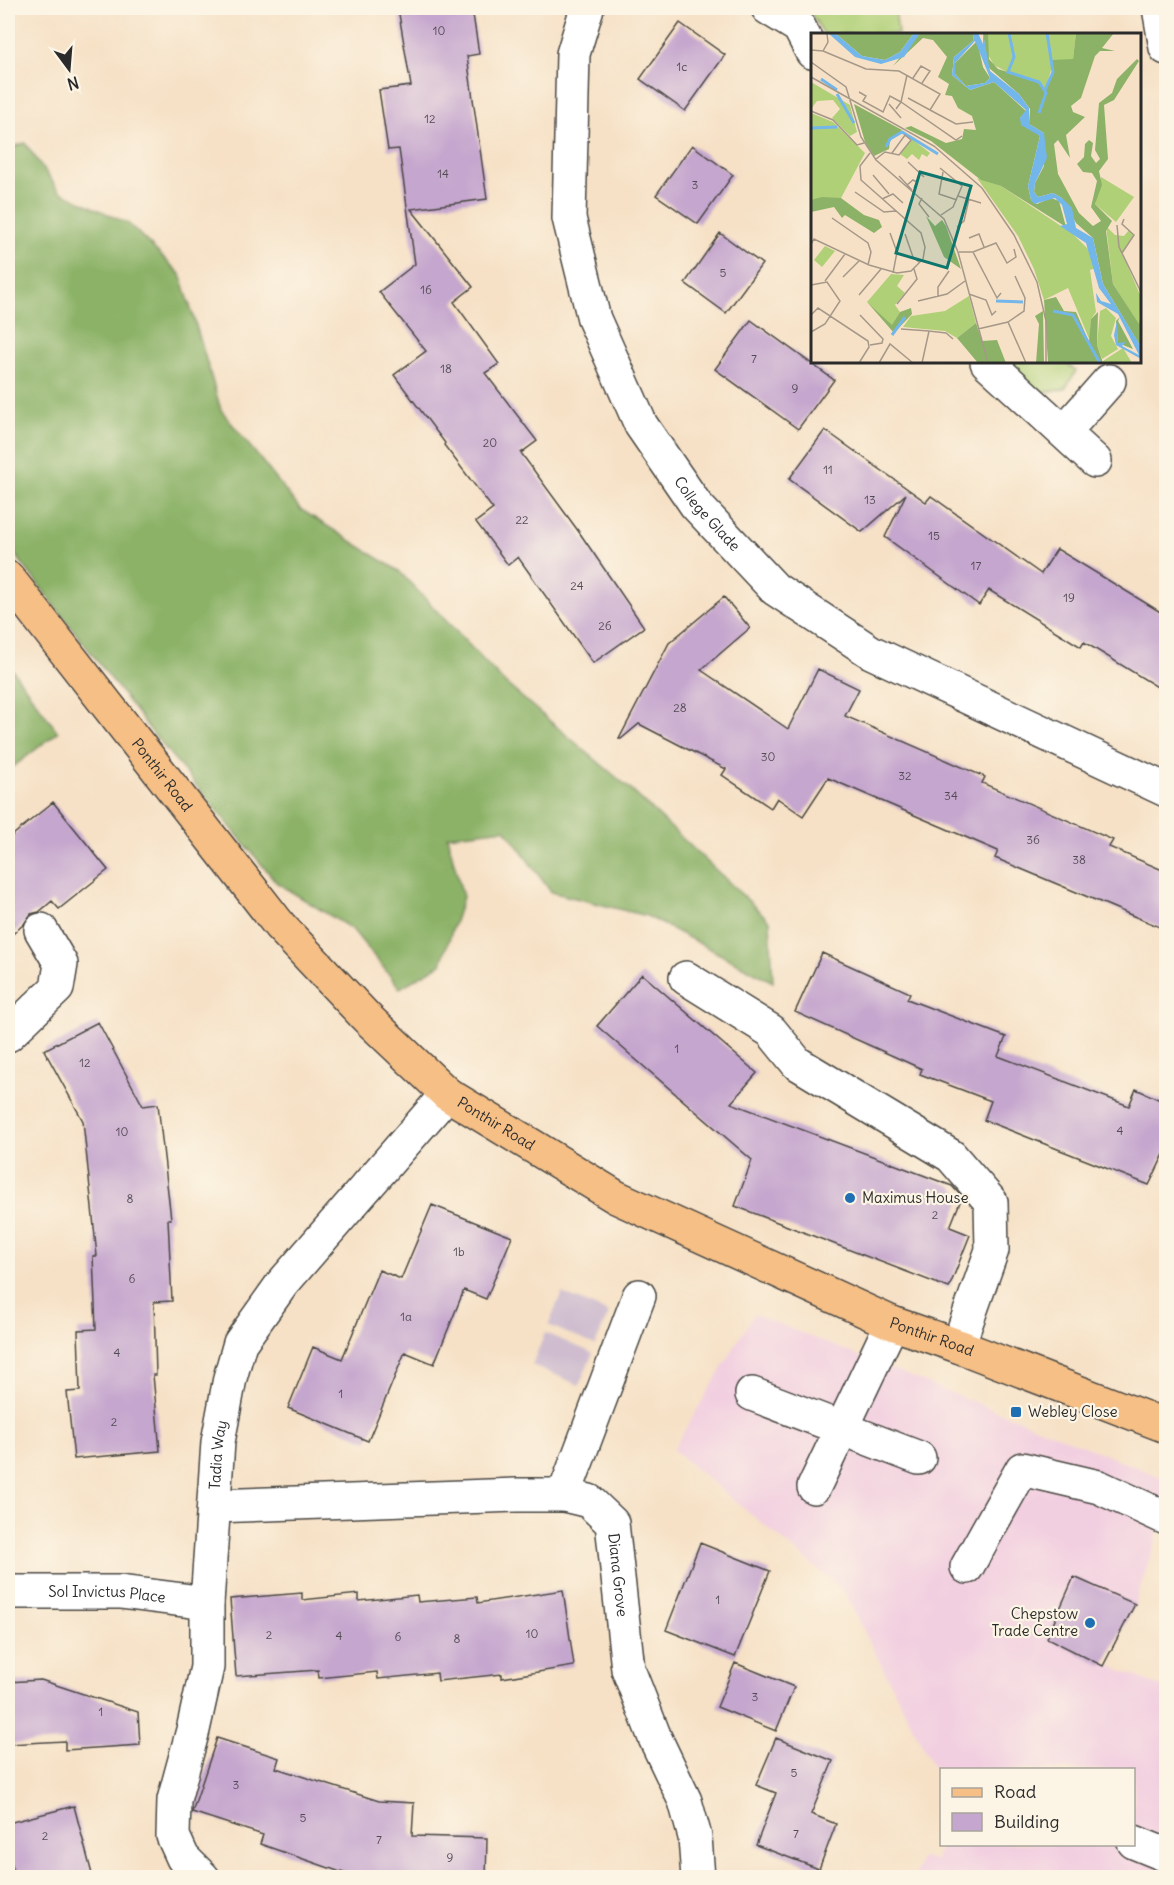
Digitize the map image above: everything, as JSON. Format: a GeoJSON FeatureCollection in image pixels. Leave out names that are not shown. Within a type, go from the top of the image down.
{"type":"FeatureCollection","features":[{"type":"Feature","properties":{"kind":"main road","name":"Ponthir Road"},"geometry":{"type":"LineString","coordinates":[[8,579],[280,926],[366,1017],[447,1094],[616,1197],[892,1323],[1167,1426]]}},
{"type":"Feature","properties":{"kind":"street","name":"College Glade"},"geometry":{"type":"LineString","coordinates":[[587,8],[573,54],[569,218],[594,319],[641,425],[696,505],[775,589],[871,652],[1167,790]]}},
{"type":"Feature","properties":{"kind":"street"},"geometry":{"type":"LineString","coordinates":[[768,8],[799,27],[811,48]]}},
{"type":"Feature","properties":{"kind":"street"},"geometry":{"type":"LineString","coordinates":[[1159,8],[1167,48]]}},
{"type":"Feature","properties":{"kind":"street"},"geometry":{"type":"LineString","coordinates":[[988,363],[1095,461]]}},
{"type":"Feature","properties":{"kind":"street"},"geometry":{"type":"LineString","coordinates":[[1064,432],[1109,381]]}},
{"type":"Feature","properties":{"kind":"street"},"geometry":{"type":"LineString","coordinates":[[8,1035],[57,988],[61,964],[41,930]]}},
{"type":"Feature","properties":{"kind":"street"},"geometry":{"type":"LineString","coordinates":[[686,978],[771,1032],[797,1063],[951,1156],[991,1202],[992,1250],[958,1346]]}},
{"type":"Feature","properties":{"kind":"street","name":"Tadia Way"},"geometry":{"type":"LineString","coordinates":[[203,1878],[183,1858],[173,1836],[174,1800],[207,1667],[207,1604],[218,1442],[230,1378],[240,1343],[282,1284],[447,1094]]}},
{"type":"Feature","properties":{"kind":"street"},"geometry":{"type":"LineString","coordinates":[[564,1495],[639,1296]]}},
{"type":"Feature","properties":{"kind":"street"},"geometry":{"type":"LineString","coordinates":[[814,1487],[892,1323]]}},
{"type":"Feature","properties":{"kind":"street"},"geometry":{"type":"LineString","coordinates":[[752,1394],[919,1458]]}},
{"type":"Feature","properties":{"kind":"street"},"geometry":{"type":"LineString","coordinates":[[967,1567],[1022,1469],[1099,1487],[1167,1518]]}},
{"type":"Feature","properties":{"kind":"street","name":"Diana Grove"},"geometry":{"type":"LineString","coordinates":[[214,1506],[517,1495],[564,1495],[589,1501],[612,1523],[628,1669],[655,1738],[685,1801],[694,1837],[698,1878]]}},
{"type":"Feature","properties":{"kind":"street","name":"Sol Invictus Place"},"geometry":{"type":"LineString","coordinates":[[8,1592],[120,1592],[207,1604]]}},
{"type":"Feature","properties":{"kind":"street"},"geometry":{"type":"LineString","coordinates":[[1135,1842],[1167,1856]]}},
{"type":"Feature","properties":{"kind":"shaded area"},"geometry":{"type":"Polygon","coordinates":[[[562,1293],[609,1313],[595,1345],[548,1325],[562,1293]]]}},
{"type":"Feature","properties":{"kind":"shaded area"},"geometry":{"type":"Polygon","coordinates":[[[754,1314],[1166,1479],[1166,1508],[1135,1604],[1102,1662],[1166,1689],[1166,1877],[915,1877],[921,1858],[936,1860],[940,1846],[1135,1846],[1135,1768],[940,1768],[940,1780],[843,1590],[673,1450],[754,1314]]]}},
{"type":"Feature","properties":{"kind":"shaded area"},"geometry":{"type":"Polygon","coordinates":[[[545,1333],[593,1353],[579,1385],[532,1365],[545,1333]]]}},
{"type":"Feature","properties":{"kind":"green space"},"geometry":{"type":"Polygon","coordinates":[[[807,8],[895,8],[898,33],[823,33],[807,8]]]}},
{"type":"Feature","properties":{"kind":"green space"},"geometry":{"type":"Polygon","coordinates":[[[25,143],[59,191],[129,224],[181,275],[221,410],[300,509],[399,571],[505,683],[629,788],[770,921],[773,982],[647,916],[551,892],[505,829],[447,836],[463,897],[441,964],[400,988],[352,929],[277,883],[151,731],[8,545],[8,149],[25,143]]]}},
{"type":"Feature","properties":{"kind":"green space"},"geometry":{"type":"Polygon","coordinates":[[[1007,363],[1066,363],[1076,371],[1065,389],[1045,392],[1030,385],[1007,363]]]}},
{"type":"Feature","properties":{"kind":"green space"},"geometry":{"type":"Polygon","coordinates":[[[8,664],[58,732],[8,771],[8,664]]]}},
{"type":"Feature","properties":{"kind":"building"},"geometry":{"type":"Polygon","coordinates":[[[398,8],[472,8],[479,54],[467,56],[487,199],[411,209],[473,287],[454,302],[499,364],[485,373],[537,441],[521,453],[644,627],[593,663],[518,557],[508,565],[476,522],[493,509],[394,375],[426,351],[379,292],[415,264],[399,149],[388,150],[379,90],[411,86],[398,8]]]}},
{"type":"Feature","properties":{"kind":"building"},"geometry":{"type":"Polygon","coordinates":[[[680,23],[725,55],[685,111],[640,79],[680,23]]]}},
{"type":"Feature","properties":{"kind":"building"},"geometry":{"type":"Polygon","coordinates":[[[692,145],[733,175],[698,224],[656,195],[692,145]]]}},
{"type":"Feature","properties":{"kind":"building"},"geometry":{"type":"Polygon","coordinates":[[[720,233],[762,264],[726,313],[685,283],[720,233]]]}},
{"type":"Feature","properties":{"kind":"building"},"geometry":{"type":"Polygon","coordinates":[[[751,320],[834,380],[798,429],[715,369],[751,320]]]}},
{"type":"Feature","properties":{"kind":"building"},"geometry":{"type":"Polygon","coordinates":[[[825,430],[926,502],[931,496],[1041,574],[1057,549],[1167,616],[1167,693],[1084,642],[1081,647],[989,590],[979,605],[885,537],[906,494],[862,532],[789,479],[825,430]]]}},
{"type":"Feature","properties":{"kind":"building"},"geometry":{"type":"Polygon","coordinates":[[[724,597],[750,628],[701,670],[788,729],[818,669],[859,689],[845,716],[985,777],[982,783],[1113,840],[1109,847],[1167,872],[1167,930],[995,858],[998,851],[828,778],[803,816],[777,798],[771,808],[722,775],[726,769],[639,724],[619,739],[669,643],[724,597]]]}},
{"type":"Feature","properties":{"kind":"building"},"geometry":{"type":"Polygon","coordinates":[[[53,802],[108,870],[59,909],[52,901],[39,912],[31,914],[24,924],[8,938],[8,839],[53,802]]]}},
{"type":"Feature","properties":{"kind":"building"},"geometry":{"type":"Polygon","coordinates":[[[822,953],[910,993],[907,999],[1006,1037],[998,1056],[1129,1106],[1136,1089],[1167,1103],[1167,1148],[1149,1185],[984,1120],[991,1101],[920,1074],[922,1069],[795,1012],[822,953]]]}},
{"type":"Feature","properties":{"kind":"building","name":"Maximus House"},"geometry":{"type":"Polygon","coordinates":[[[642,974],[757,1073],[731,1103],[952,1186],[962,1197],[950,1227],[970,1235],[949,1288],[735,1206],[752,1160],[597,1026],[642,974]]]}},
{"type":"Feature","properties":{"kind":"building"},"geometry":{"type":"Polygon","coordinates":[[[98,1022],[143,1106],[158,1104],[171,1219],[168,1219],[172,1301],[154,1302],[156,1375],[153,1375],[160,1451],[74,1459],[67,1392],[80,1391],[78,1330],[96,1329],[93,1256],[97,1256],[83,1121],[44,1050],[98,1022]]]}},
{"type":"Feature","properties":{"kind":"building"},"geometry":{"type":"Polygon","coordinates":[[[432,1205],[512,1237],[486,1299],[464,1290],[434,1364],[405,1352],[368,1441],[288,1408],[313,1347],[342,1359],[379,1270],[401,1279],[432,1205]]]}},
{"type":"Feature","properties":{"kind":"building"},"geometry":{"type":"Polygon","coordinates":[[[700,1543],[770,1571],[735,1657],[666,1630],[700,1543]]]}},
{"type":"Feature","properties":{"kind":"building"},"geometry":{"type":"Polygon","coordinates":[[[1074,1577],[1135,1604],[1103,1666],[1047,1638],[1074,1577]]]}},
{"type":"Feature","properties":{"kind":"building"},"geometry":{"type":"Polygon","coordinates":[[[563,1590],[574,1666],[502,1678],[502,1674],[438,1681],[437,1673],[378,1679],[377,1672],[319,1678],[318,1670],[236,1676],[230,1599],[302,1593],[302,1600],[359,1594],[359,1601],[417,1595],[418,1602],[477,1597],[478,1603],[563,1590]]]}},
{"type":"Feature","properties":{"kind":"building"},"geometry":{"type":"Polygon","coordinates":[[[735,1663],[794,1687],[776,1731],[717,1707],[735,1663]]]}},
{"type":"Feature","properties":{"kind":"building"},"geometry":{"type":"Polygon","coordinates":[[[41,1680],[138,1712],[140,1745],[65,1750],[65,1741],[8,1744],[8,1682],[41,1680]]]}},
{"type":"Feature","properties":{"kind":"building"},"geometry":{"type":"Polygon","coordinates":[[[217,1738],[279,1758],[276,1768],[379,1801],[414,1803],[412,1836],[487,1838],[486,1878],[358,1878],[260,1844],[263,1835],[192,1812],[217,1738]]]}},
{"type":"Feature","properties":{"kind":"building"},"geometry":{"type":"Polygon","coordinates":[[[776,1738],[833,1761],[811,1814],[836,1824],[819,1869],[756,1845],[776,1793],[756,1785],[776,1738]]]}},
{"type":"Feature","properties":{"kind":"building"},"geometry":{"type":"Polygon","coordinates":[[[74,1806],[93,1878],[15,1878],[8,1849],[8,1823],[74,1806]]]}},
{"type":"Feature","properties":{"kind":"place","name":"Maximus House"},"geometry":{"type":"Point","coordinates":[850,1198]}},
{"type":"Feature","properties":{"kind":"place","name":"Webley Close"},"geometry":{"type":"Point","coordinates":[1016,1412]}},
{"type":"Feature","properties":{"kind":"place","name":"Chepstow Trade Centre"},"geometry":{"type":"Point","coordinates":[1090,1623]}}]}
